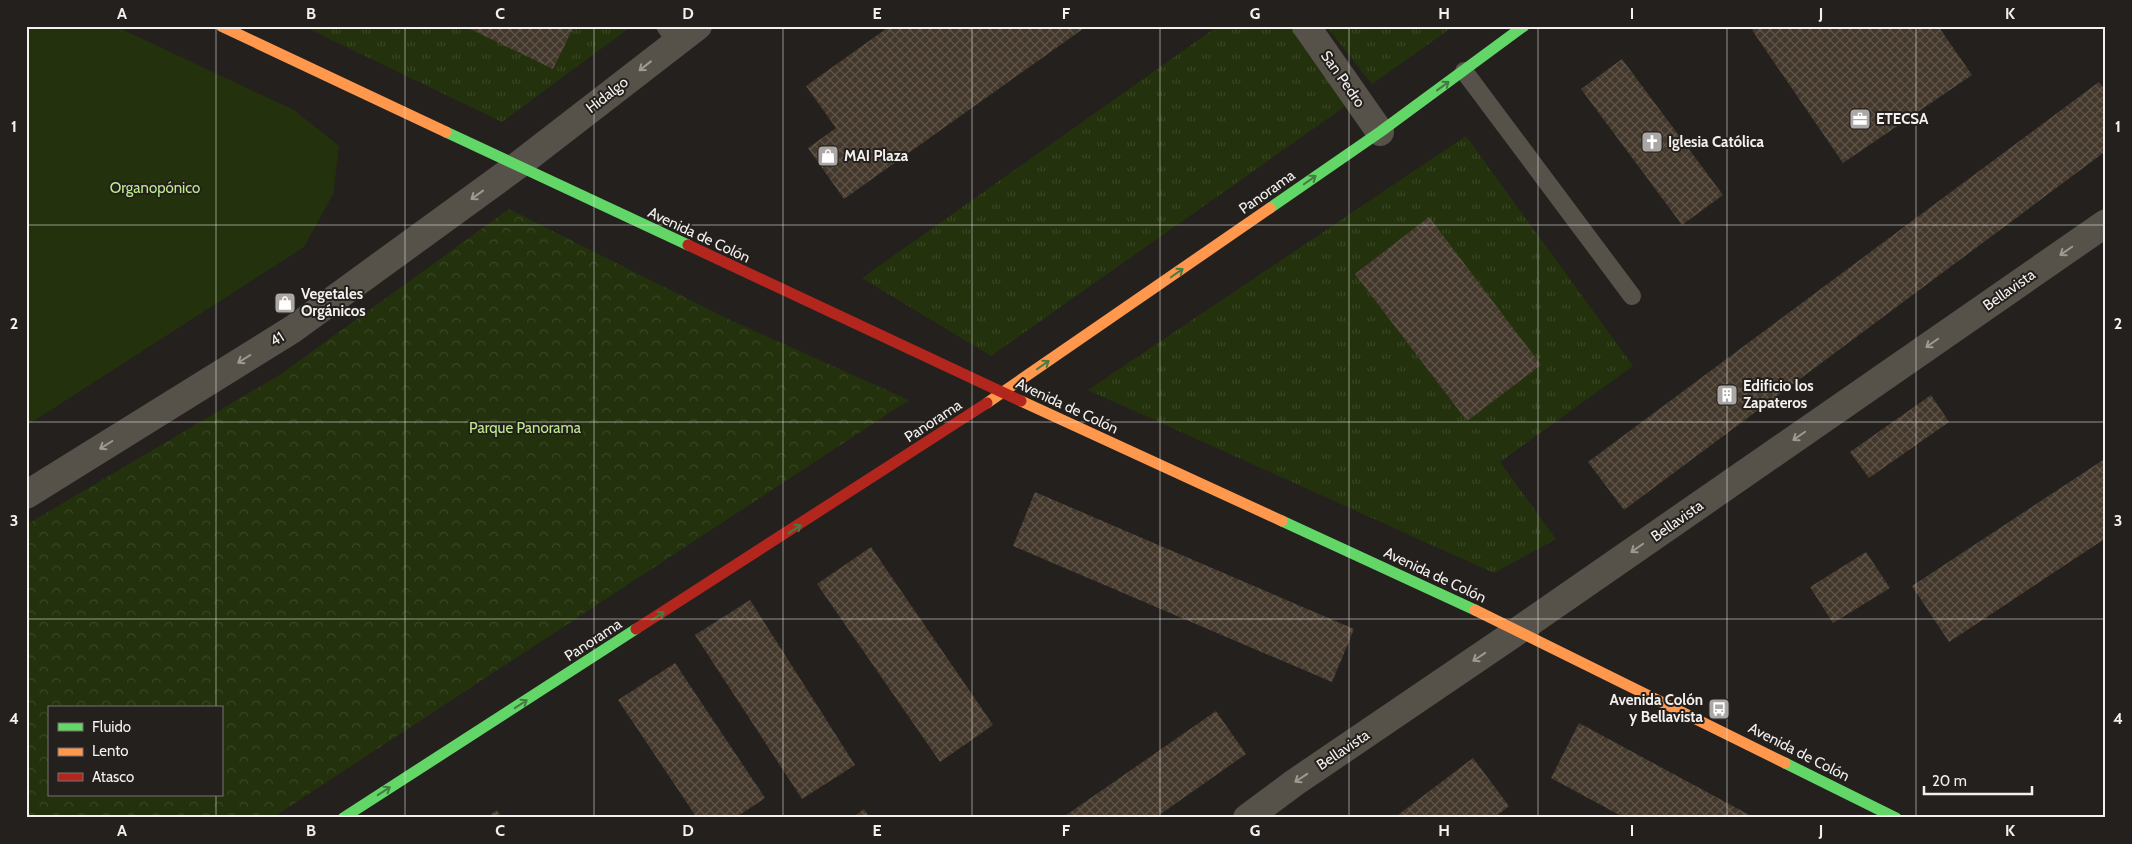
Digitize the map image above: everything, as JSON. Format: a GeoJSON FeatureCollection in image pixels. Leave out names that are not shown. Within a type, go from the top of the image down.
{"type":"FeatureCollection","features":[{"type":"Feature","properties":{"kind":"main road","name":"Avenida de Colón"},"geometry":{"type":"LineString","coordinates":[[222,26],[516,166],[1003,393],[1519,630],[1896,818]]}},
{"type":"Feature","properties":{"kind":"main road","name":"Panorama"},"geometry":{"type":"LineString","coordinates":[[343,818],[1003,393],[1380,132],[1524,26]]}},
{"type":"Feature","properties":{"kind":"street","name":"Hidalgo"},"geometry":{"type":"LineString","coordinates":[[516,166],[670,34],[698,26]]}},
{"type":"Feature","properties":{"kind":"street","name":"San Pedro"},"geometry":{"type":"LineString","coordinates":[[1306,26],[1380,132]]}},
{"type":"Feature","properties":{"kind":"street","name":"41"},"geometry":{"type":"LineString","coordinates":[[26,495],[293,329],[516,166]]}},
{"type":"Feature","properties":{"kind":"street","name":"Bellavista"},"geometry":{"type":"LineString","coordinates":[[1247,818],[1294,783],[1519,630],[2106,222]]}},
{"type":"Feature","properties":{"kind":"lane"},"geometry":{"type":"LineString","coordinates":[[1464,71],[1632,296]]}},
{"type":"Feature","properties":{"kind":"green space","name":"Organopónico"},"geometry":{"type":"Polygon","coordinates":[[[26,26],[115,26],[294,110],[339,146],[333,194],[304,247],[26,426],[26,26]]]}},
{"type":"Feature","properties":{"kind":"green space"},"geometry":{"type":"Polygon","coordinates":[[[303,26],[626,26],[628,29],[502,122],[303,26]]]}},
{"type":"Feature","properties":{"kind":"green space"},"geometry":{"type":"Polygon","coordinates":[[[1218,26],[1294,26],[1347,105],[991,356],[862,278],[1218,26]]]}},
{"type":"Feature","properties":{"kind":"green space"},"geometry":{"type":"Polygon","coordinates":[[[1326,26],[1454,26],[1372,84],[1326,26]]]}},
{"type":"Feature","properties":{"kind":"green space"},"geometry":{"type":"Polygon","coordinates":[[[1466,136],[1633,366],[1500,462],[1556,539],[1494,573],[1088,390],[1466,136]]]}},
{"type":"Feature","properties":{"kind":"green space","name":"Parque Panorama"},"geometry":{"type":"Polygon","coordinates":[[[509,209],[730,320],[909,400],[272,818],[26,818],[26,525],[281,374],[509,209]]]}},
{"type":"Feature","properties":{"kind":"building"},"geometry":{"type":"Polygon","coordinates":[[[464,26],[574,26],[553,69],[464,26]]]}},
{"type":"Feature","properties":{"kind":"building"},"geometry":{"type":"Polygon","coordinates":[[[890,26],[1087,26],[844,199],[808,148],[836,128],[806,86],[890,26]]]}},
{"type":"Feature","properties":{"kind":"building","name":"ETECSA"},"geometry":{"type":"Polygon","coordinates":[[[1757,26],[1938,26],[1972,75],[1843,163],[1752,30],[1757,26]]]}},
{"type":"Feature","properties":{"kind":"building","name":"Iglesia Católica"},"geometry":{"type":"Polygon","coordinates":[[[1622,59],[1723,195],[1682,225],[1581,89],[1622,59]]]}},
{"type":"Feature","properties":{"kind":"building"},"geometry":{"type":"Polygon","coordinates":[[[2099,82],[2106,91],[2106,151],[1624,510],[1588,462],[2099,82]]]}},
{"type":"Feature","properties":{"kind":"building"},"geometry":{"type":"Polygon","coordinates":[[[1429,217],[1541,365],[1467,421],[1355,274],[1429,217]]]}},
{"type":"Feature","properties":{"kind":"building"},"geometry":{"type":"Polygon","coordinates":[[[1931,395],[1949,422],[1869,478],[1850,452],[1931,395]]]}},
{"type":"Feature","properties":{"kind":"building"},"geometry":{"type":"Polygon","coordinates":[[[2106,458],[2106,538],[1949,642],[1912,586],[2106,458]]]}},
{"type":"Feature","properties":{"kind":"building"},"geometry":{"type":"Polygon","coordinates":[[[1035,492],[1354,629],[1332,682],[1013,546],[1035,492]]]}},
{"type":"Feature","properties":{"kind":"building"},"geometry":{"type":"Polygon","coordinates":[[[871,547],[993,725],[940,762],[817,584],[871,547]]]}},
{"type":"Feature","properties":{"kind":"building"},"geometry":{"type":"Polygon","coordinates":[[[1866,552],[1890,588],[1833,623],[1810,587],[1866,552]]]}},
{"type":"Feature","properties":{"kind":"building"},"geometry":{"type":"Polygon","coordinates":[[[750,600],[855,765],[802,799],[695,635],[750,600]]]}},
{"type":"Feature","properties":{"kind":"building"},"geometry":{"type":"Polygon","coordinates":[[[675,663],[765,798],[735,818],[697,818],[618,700],[675,663]]]}},
{"type":"Feature","properties":{"kind":"building"},"geometry":{"type":"Polygon","coordinates":[[[1216,711],[1246,754],[1155,818],[1062,818],[1216,711]]]}},
{"type":"Feature","properties":{"kind":"building"},"geometry":{"type":"Polygon","coordinates":[[[1579,723],[1755,818],[1625,818],[1551,778],[1579,723]]]}},
{"type":"Feature","properties":{"kind":"building"},"geometry":{"type":"Polygon","coordinates":[[[1473,758],[1509,806],[1494,818],[1394,818],[1473,758]]]}},
{"type":"Feature","properties":{"kind":"building"},"geometry":{"type":"Polygon","coordinates":[[[864,809],[870,818],[852,818],[864,809]]]}},
{"type":"Feature","properties":{"kind":"building"},"geometry":{"type":"Polygon","coordinates":[[[497,810],[502,818],[486,818],[497,810]]]}},
{"type":"Feature","properties":{"kind":"traffic: fast"},"geometry":{"type":"LineString","coordinates":[[1270,208],[1380,132],[1524,26]]}},
{"type":"Feature","properties":{"kind":"traffic: fast"},"geometry":{"type":"LineString","coordinates":[[446,132],[688,245]]}},
{"type":"Feature","properties":{"kind":"traffic: fast"},"geometry":{"type":"LineString","coordinates":[[1282,521],[1475,610]]}},
{"type":"Feature","properties":{"kind":"traffic: fast"},"geometry":{"type":"LineString","coordinates":[[343,818],[636,629]]}},
{"type":"Feature","properties":{"kind":"traffic: fast"},"geometry":{"type":"LineString","coordinates":[[1785,763],[1896,818]]}},
{"type":"Feature","properties":{"kind":"traffic: slow"},"geometry":{"type":"LineString","coordinates":[[221,26],[446,132]]}},
{"type":"Feature","properties":{"kind":"traffic: slow"},"geometry":{"type":"LineString","coordinates":[[987,403],[1270,208]]}},
{"type":"Feature","properties":{"kind":"traffic: slow"},"geometry":{"type":"LineString","coordinates":[[1021,401],[1282,521]]}},
{"type":"Feature","properties":{"kind":"traffic: slow"},"geometry":{"type":"LineString","coordinates":[[1475,610],[1785,763]]}},
{"type":"Feature","properties":{"kind":"traffic: jam"},"geometry":{"type":"LineString","coordinates":[[688,245],[1021,401]]}},
{"type":"Feature","properties":{"kind":"traffic: jam"},"geometry":{"type":"LineString","coordinates":[[636,629],[987,403]]}},
{"type":"Feature","properties":{"kind":"place","name":"ETECSA"},"geometry":{"type":"Point","coordinates":[1860,119]}},
{"type":"Feature","properties":{"kind":"place","name":"Iglesia Católica"},"geometry":{"type":"Point","coordinates":[1652,142]}},
{"type":"Feature","properties":{"kind":"place","name":"MAI Plaza"},"geometry":{"type":"Point","coordinates":[828,156]}},
{"type":"Feature","properties":{"kind":"place","name":"Vegetales Orgánicos"},"geometry":{"type":"Point","coordinates":[285,303]}},
{"type":"Feature","properties":{"kind":"place","name":"Edificio los Zapateros"},"geometry":{"type":"Point","coordinates":[1727,395]}},
{"type":"Feature","properties":{"kind":"place","name":"Avenida Colón y Bellavista"},"geometry":{"type":"Point","coordinates":[1719,709]}}]}
